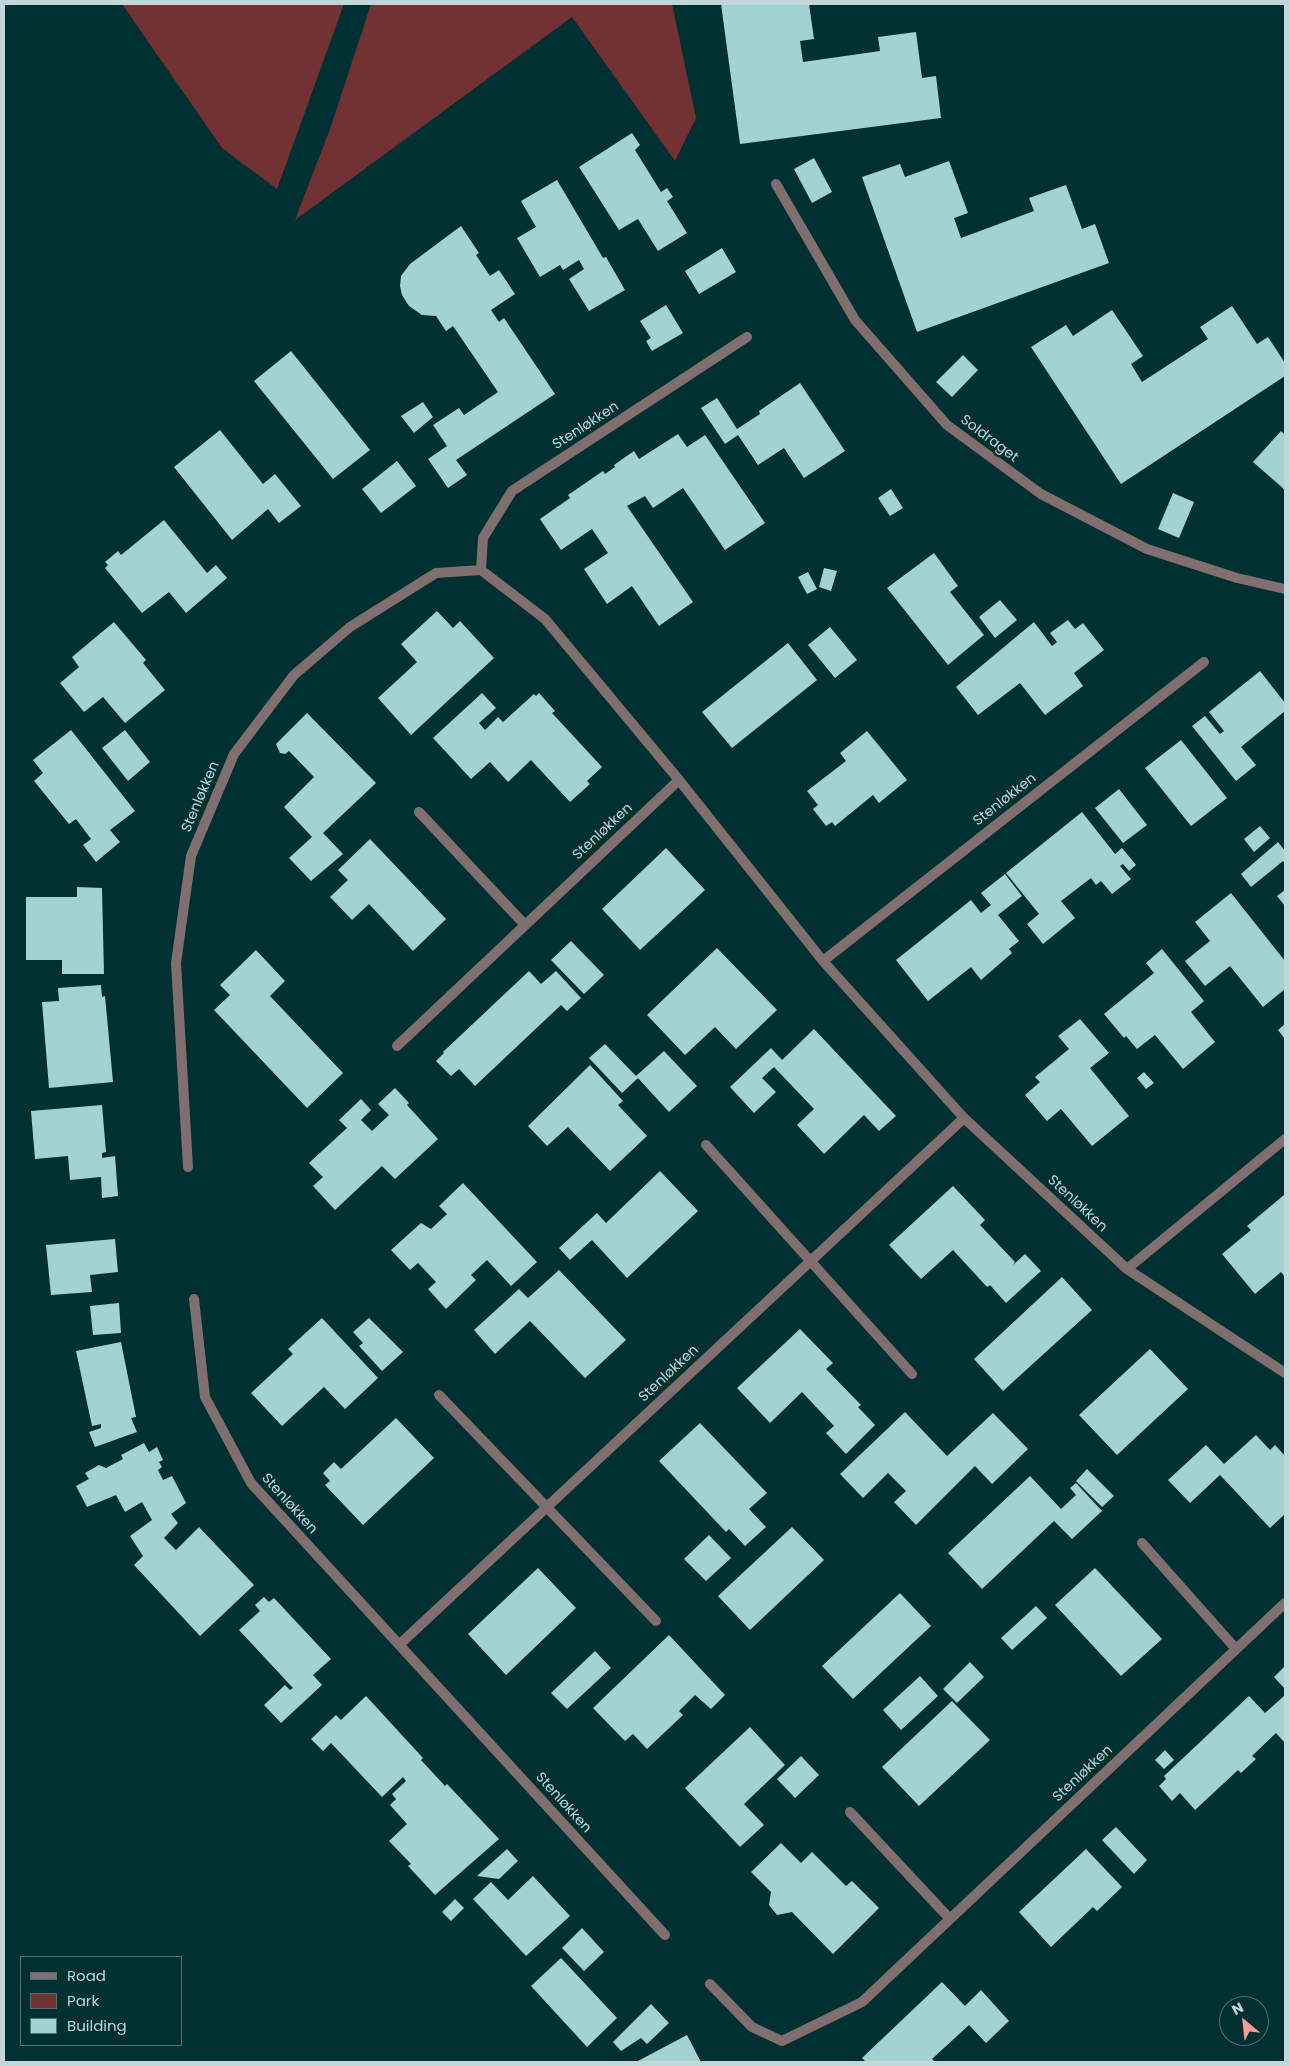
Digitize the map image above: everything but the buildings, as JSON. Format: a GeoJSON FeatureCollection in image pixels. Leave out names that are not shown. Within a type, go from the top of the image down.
{"type":"FeatureCollection","features":[{"type":"Feature","properties":{"kind":"street","name":"Soldraget"},"geometry":{"type":"LineString","coordinates":[[776,184],[856,320],[948,425],[1041,494],[1147,549],[1237,578],[1285,589]]}},
{"type":"Feature","properties":{"kind":"street","name":"Stenløkken"},"geometry":{"type":"LineString","coordinates":[[481,570],[483,538],[512,491],[747,337]]}},
{"type":"Feature","properties":{"kind":"street","name":"Stenløkken"},"geometry":{"type":"LineString","coordinates":[[188,1167],[176,964],[191,856],[234,754],[294,675],[350,627],[436,573],[481,570],[545,618],[679,780],[823,961],[964,1118],[1127,1269],[1285,1373]]}},
{"type":"Feature","properties":{"kind":"street","name":"Stenløkken"},"geometry":{"type":"LineString","coordinates":[[823,961],[1204,662]]}},
{"type":"Feature","properties":{"kind":"street","name":"Stenløkken"},"geometry":{"type":"LineString","coordinates":[[397,1046],[679,780]]}},
{"type":"Feature","properties":{"kind":"street"},"geometry":{"type":"LineString","coordinates":[[419,812],[525,925]]}},
{"type":"Feature","properties":{"kind":"street","name":"Stenløkken"},"geometry":{"type":"LineString","coordinates":[[400,1644],[964,1118]]}},
{"type":"Feature","properties":{"kind":"street"},"geometry":{"type":"LineString","coordinates":[[1127,1269],[1285,1139]]}},
{"type":"Feature","properties":{"kind":"street"},"geometry":{"type":"LineString","coordinates":[[706,1145],[912,1374]]}},
{"type":"Feature","properties":{"kind":"street","name":"Stenløkken"},"geometry":{"type":"LineString","coordinates":[[194,1299],[205,1397],[251,1483],[664,1935]]}},
{"type":"Feature","properties":{"kind":"street"},"geometry":{"type":"LineString","coordinates":[[439,1395],[656,1621]]}},
{"type":"Feature","properties":{"kind":"street"},"geometry":{"type":"LineString","coordinates":[[1142,1543],[1236,1649]]}},
{"type":"Feature","properties":{"kind":"street","name":"Stenløkken"},"geometry":{"type":"LineString","coordinates":[[710,1984],[752,2027],[782,2040],[862,2002],[1285,1603]]}},
{"type":"Feature","properties":{"kind":"street"},"geometry":{"type":"LineString","coordinates":[[850,1812],[950,1920]]}},
{"type":"Feature","properties":{"kind":"green space"},"geometry":{"type":"Polygon","coordinates":[[[122,4],[344,4],[277,189],[222,148],[122,4]]]}},
{"type":"Feature","properties":{"kind":"green space"},"geometry":{"type":"Polygon","coordinates":[[[371,4],[672,4],[696,118],[675,161],[572,17],[295,220],[330,129],[371,4]]]}}]}
